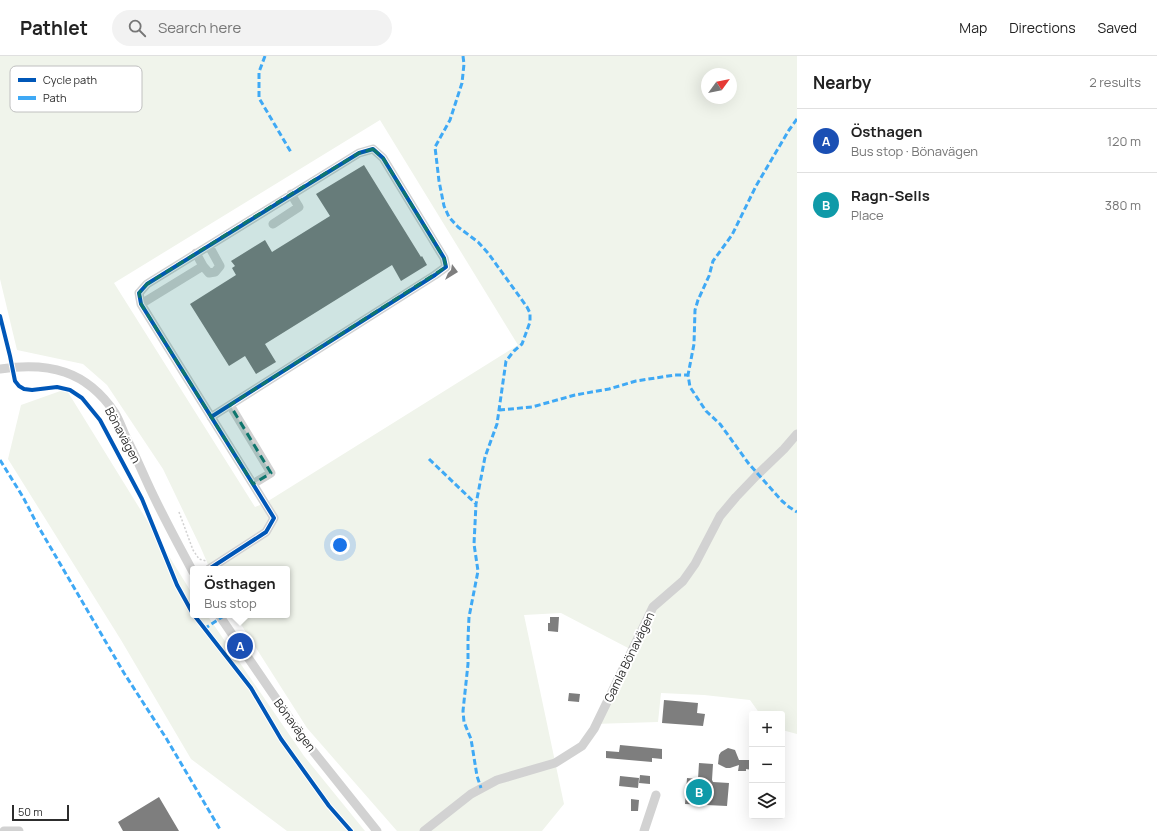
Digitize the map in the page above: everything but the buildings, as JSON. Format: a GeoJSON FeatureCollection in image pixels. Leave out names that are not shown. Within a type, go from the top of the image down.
{"type":"FeatureCollection","features":[{"type":"Feature","properties":{"kind":"street"},"geometry":{"type":"LineString","coordinates":[[210,564],[266,532],[274,518],[211,417],[142,304],[139,293],[147,284],[291,194],[359,153],[373,149],[383,158],[444,258],[446,267],[211,417]]}},
{"type":"Feature","properties":{"kind":"street"},"geometry":{"type":"LineString","coordinates":[[273,224],[299,207],[291,194]]}},
{"type":"Feature","properties":{"kind":"street"},"geometry":{"type":"LineString","coordinates":[[196,253],[203,266],[210,273],[215,272],[220,266],[209,246]]}},
{"type":"Feature","properties":{"kind":"street"},"geometry":{"type":"LineString","coordinates":[[142,304],[203,266]]}},
{"type":"Feature","properties":{"kind":"street","name":"Bönavägen"},"geometry":{"type":"LineString","coordinates":[[0,369],[28,367],[59,370],[72,374],[86,383],[103,398],[116,414],[155,500],[190,566]]}},
{"type":"Feature","properties":{"kind":"street"},"geometry":{"type":"LineString","coordinates":[[230,405],[271,472],[253,484]]}},
{"type":"Feature","properties":{"kind":"street","name":"Gamla Bönavägen"},"geometry":{"type":"LineString","coordinates":[[424,831],[476,791],[497,780],[555,763],[582,746],[594,729],[653,607],[683,581],[695,564],[720,516],[736,497],[797,434]]}},
{"type":"Feature","properties":{"kind":"street","name":"Bönavägen"},"geometry":{"type":"LineString","coordinates":[[221,618],[305,740],[377,831]]}},
{"type":"Feature","properties":{"kind":"street"},"geometry":{"type":"LineString","coordinates":[[644,831],[656,795]]}},
{"type":"Feature","properties":{"kind":"street"},"geometry":{"type":"LineString","coordinates":[[0,824],[4,831],[19,831]]}},
{"type":"Feature","properties":{"kind":"path"},"geometry":{"type":"LineString","coordinates":[[179,512],[193,550],[199,559],[210,564]]}},
{"type":"Feature","properties":{"kind":"highlighted area"},"geometry":{"type":"Polygon","coordinates":[[[373,149],[383,158],[444,258],[446,267],[230,405],[271,473],[253,484],[141,304],[139,293],[147,284],[291,194],[359,153],[373,149]]]}},
{"type":"Feature","properties":{"kind":"shaded area"},"geometry":{"type":"Polygon","coordinates":[[[0,56],[797,56],[797,734],[785,731],[785,711],[758,711],[750,700],[704,695],[661,693],[658,722],[593,724],[630,649],[561,613],[524,615],[564,804],[542,831],[397,831],[307,728],[237,618],[290,618],[290,566],[209,566],[163,469],[107,385],[83,364],[17,350],[0,279],[0,56]],[[380,120],[114,283],[255,507],[265,503],[518,345],[380,120]]]}},
{"type":"Feature","properties":{"kind":"shaded area"},"geometry":{"type":"Polygon","coordinates":[[[66,389],[190,590],[190,618],[209,618],[304,756],[365,831],[287,831],[191,759],[121,640],[8,459],[21,405],[66,389]]]}},
{"type":"Feature","properties":{"kind":"marked path"},"geometry":{"type":"LineString","coordinates":[[265,56],[259,72],[259,98],[292,154]]}},
{"type":"Feature","properties":{"kind":"marked path"},"geometry":{"type":"LineString","coordinates":[[463,56],[464,64],[462,83],[450,120],[435,147],[444,206],[449,217],[458,227],[478,242],[488,253],[530,313],[530,322],[522,344],[506,361],[497,424],[485,457],[476,504],[474,544],[478,571],[469,617],[468,664],[463,711],[464,722],[471,739],[477,776],[481,788]]}},
{"type":"Feature","properties":{"kind":"marked path"},"geometry":{"type":"LineString","coordinates":[[797,119],[756,186],[732,235],[713,261],[709,276],[695,310],[694,344],[688,375],[690,387],[706,411],[720,424],[749,464],[782,501],[797,512]]}},
{"type":"Feature","properties":{"kind":"marked path"},"geometry":{"type":"LineString","coordinates":[[499,410],[532,407],[575,395],[609,389],[636,381],[675,375],[688,375]]}},
{"type":"Feature","properties":{"kind":"marked path"},"geometry":{"type":"LineString","coordinates":[[429,459],[476,504]]}},
{"type":"Feature","properties":{"kind":"marked path"},"geometry":{"type":"LineString","coordinates":[[0,460],[23,497],[38,526],[124,673],[166,738],[221,831]]}},
{"type":"Feature","properties":{"kind":"marked path"},"geometry":{"type":"LineString","coordinates":[[204,629],[220,618]]}},
{"type":"Feature","properties":{"kind":"cycle path"},"geometry":{"type":"LineString","coordinates":[[373,149],[383,158],[444,258],[446,267],[211,417],[141,304],[139,293],[147,284],[359,153],[373,149]]}},
{"type":"Feature","properties":{"kind":"cycle path"},"geometry":{"type":"LineString","coordinates":[[0,316],[15,381],[19,386],[24,389],[32,390],[57,387],[70,390],[82,398],[100,420],[142,499],[177,585],[190,609]]}},
{"type":"Feature","properties":{"kind":"cycle path"},"geometry":{"type":"LineString","coordinates":[[211,417],[274,518],[266,532],[214,566]]}},
{"type":"Feature","properties":{"kind":"cycle path"},"geometry":{"type":"LineString","coordinates":[[196,618],[251,688],[281,739],[329,806],[351,831]]}},
{"type":"Feature","properties":{"kind":"place","name":"Östhagen"},"geometry":{"type":"Point","coordinates":[240,646]}},
{"type":"Feature","properties":{"kind":"place","name":"Ragn-Sells"},"geometry":{"type":"Point","coordinates":[699,792]}}]}
